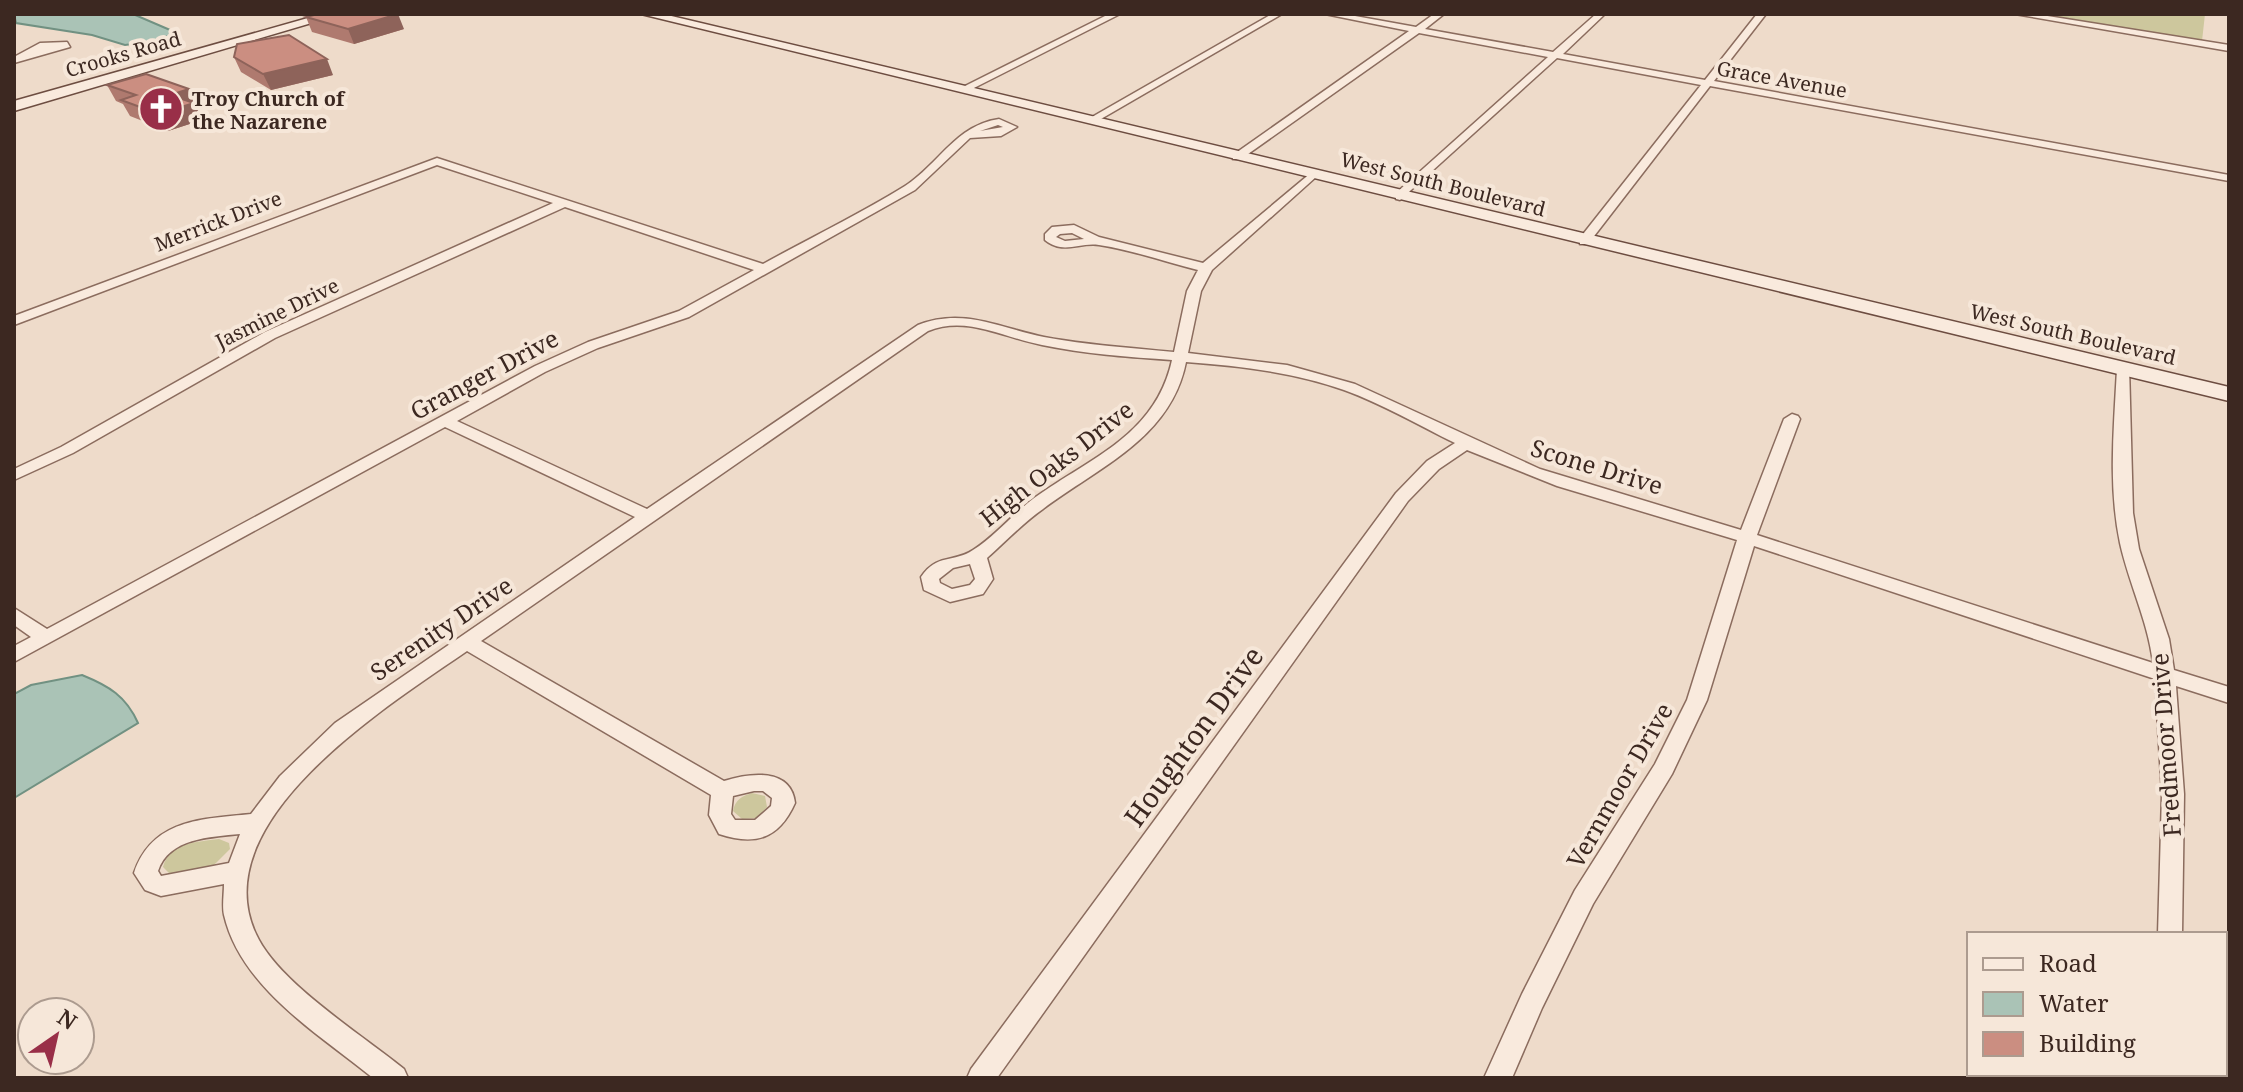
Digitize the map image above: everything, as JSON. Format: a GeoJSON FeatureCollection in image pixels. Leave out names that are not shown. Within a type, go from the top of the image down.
{"type":"FeatureCollection","features":[{"type":"Feature","properties":{"kind":"street","name":"Crooks Road"},"geometry":{"type":"LineString","coordinates":[[14,106],[68,86],[304,14]]}},
{"type":"Feature","properties":{"kind":"street","name":"Crooks Road"},"geometry":{"type":"LineString","coordinates":[[217,43],[336,14]]}},
{"type":"Feature","properties":{"kind":"street","name":"West South Boulevard"},"geometry":{"type":"LineString","coordinates":[[647,14],[2229,394]]}},
{"type":"Feature","properties":{"kind":"street"},"geometry":{"type":"LineString","coordinates":[[962,90],[1116,14]]}},
{"type":"Feature","properties":{"kind":"street"},"geometry":{"type":"LineString","coordinates":[[1090,121],[1278,14]]}},
{"type":"Feature","properties":{"kind":"street","name":"Grace Avenue"},"geometry":{"type":"LineString","coordinates":[[1329,14],[2229,178]]}},
{"type":"Feature","properties":{"kind":"street"},"geometry":{"type":"LineString","coordinates":[[1237,157],[1440,14]]}},
{"type":"Feature","properties":{"kind":"street"},"geometry":{"type":"LineString","coordinates":[[1400,196],[1601,14]]}},
{"type":"Feature","properties":{"kind":"street"},"geometry":{"type":"LineString","coordinates":[[1584,241],[1762,14]]}},
{"type":"Feature","properties":{"kind":"street"},"geometry":{"type":"LineString","coordinates":[[2019,14],[2229,48]]}},
{"type":"Feature","properties":{"kind":"street","name":"Crooks Road"},"geometry":{"type":"LineString","coordinates":[[14,96],[68,86]]}},
{"type":"Feature","properties":{"kind":"street","name":"Granger Drive"},"geometry":{"type":"LineString","coordinates":[[14,655],[557,360],[684,314],[911,187],[949,148],[971,135]]}},
{"type":"Feature","properties":{"kind":"street","name":"Merrick Drive"},"geometry":{"type":"LineString","coordinates":[[14,321],[437,161],[566,202]]}},
{"type":"Feature","properties":{"kind":"street","name":"High Oaks Drive"},"geometry":{"type":"LineString","coordinates":[[977,557],[1026,513],[1142,431],[1169,395],[1181,356],[1194,291],[1206,268],[1312,175]]}},
{"type":"Feature","properties":{"kind":"street"},"geometry":{"type":"LineString","coordinates":[[566,202],[765,269]]}},
{"type":"Feature","properties":{"kind":"street","name":"Jasmine Drive"},"geometry":{"type":"LineString","coordinates":[[14,475],[67,450],[270,335],[566,202]]}},
{"type":"Feature","properties":{"kind":"street"},"geometry":{"type":"LineString","coordinates":[[1095,240],[1206,268]]}},
{"type":"Feature","properties":{"kind":"street","name":"Scone Drive"},"geometry":{"type":"LineString","coordinates":[[947,320],[970,322],[1064,344],[1244,362],[1324,378],[1397,406],[1466,443],[1535,473],[1747,538],[2229,695]]}},
{"type":"Feature","properties":{"kind":"street","name":"Serenity Drive"},"geometry":{"type":"LineString","coordinates":[[394,1078],[267,971],[251,951],[239,922],[236,898],[239,871],[257,823],[289,778],[324,743],[467,642],[923,328],[947,320]]}},
{"type":"Feature","properties":{"kind":"street","name":"Fredmoor Drive"},"geometry":{"type":"LineString","coordinates":[[2124,369],[2121,463],[2126,532],[2157,630],[2164,674],[2172,814],[2170,932]]}},
{"type":"Feature","properties":{"kind":"street","name":"Vernmoor Drive"},"geometry":{"type":"LineString","coordinates":[[1498,1078],[1531,1002],[1584,897],[1664,768],[1697,700],[1747,538],[1792,419]]}},
{"type":"Feature","properties":{"kind":"street"},"geometry":{"type":"LineString","coordinates":[[444,421],[649,517]]}},
{"type":"Feature","properties":{"kind":"street","name":"Houghton Drive"},"geometry":{"type":"LineString","coordinates":[[981,1078],[1402,497],[1433,465],[1466,443]]}},
{"type":"Feature","properties":{"kind":"street"},"geometry":{"type":"LineString","coordinates":[[14,615],[46,638]]}},
{"type":"Feature","properties":{"kind":"street"},"geometry":{"type":"LineString","coordinates":[[467,642],[722,791]]}},
{"type":"Feature","properties":{"kind":"street"},"geometry":{"type":"LineString","coordinates":[[239,871],[161,886],[153,883],[146,873],[152,856],[176,838],[198,830],[257,823]]}},
{"type":"Feature","properties":{"kind":"shaded area"},"geometry":{"type":"Polygon","coordinates":[[[2033,14],[2205,14],[2202,41],[2033,14]]]}},
{"type":"Feature","properties":{"kind":"shaded area"},"geometry":{"type":"Polygon","coordinates":[[[752,793],[765,796],[767,807],[757,818],[742,819],[733,811],[735,804],[752,793]]]}},
{"type":"Feature","properties":{"kind":"shaded area"},"geometry":{"type":"Polygon","coordinates":[[[219,839],[229,843],[230,849],[214,865],[175,873],[169,873],[163,867],[178,848],[219,839]]]}},
{"type":"Feature","properties":{"kind":"water"},"geometry":{"type":"Polygon","coordinates":[[[14,14],[133,14],[177,33],[125,45],[92,35],[16,23],[14,14]]]}},
{"type":"Feature","properties":{"kind":"water"},"geometry":{"type":"Polygon","coordinates":[[[82,675],[116,693],[138,723],[14,798],[14,694],[31,685],[82,675]]]}},
{"type":"Feature","properties":{"kind":"building"},"geometry":{"type":"Polygon","coordinates":[[[318,14],[398,14],[348,29],[306,17],[318,14]]]}},
{"type":"Feature","properties":{"kind":"building"},"geometry":{"type":"Polygon","coordinates":[[[289,35],[327,59],[263,74],[234,57],[237,44],[289,35]]]}},
{"type":"Feature","properties":{"kind":"building"},"geometry":{"type":"Polygon","coordinates":[[[146,74],[189,89],[170,95],[194,103],[159,114],[121,100],[136,95],[107,85],[146,74]]]}},
{"type":"Feature","properties":{"kind":"place","name":"Troy Church of the Nazarene"},"geometry":{"type":"Point","coordinates":[161,109]}}]}
